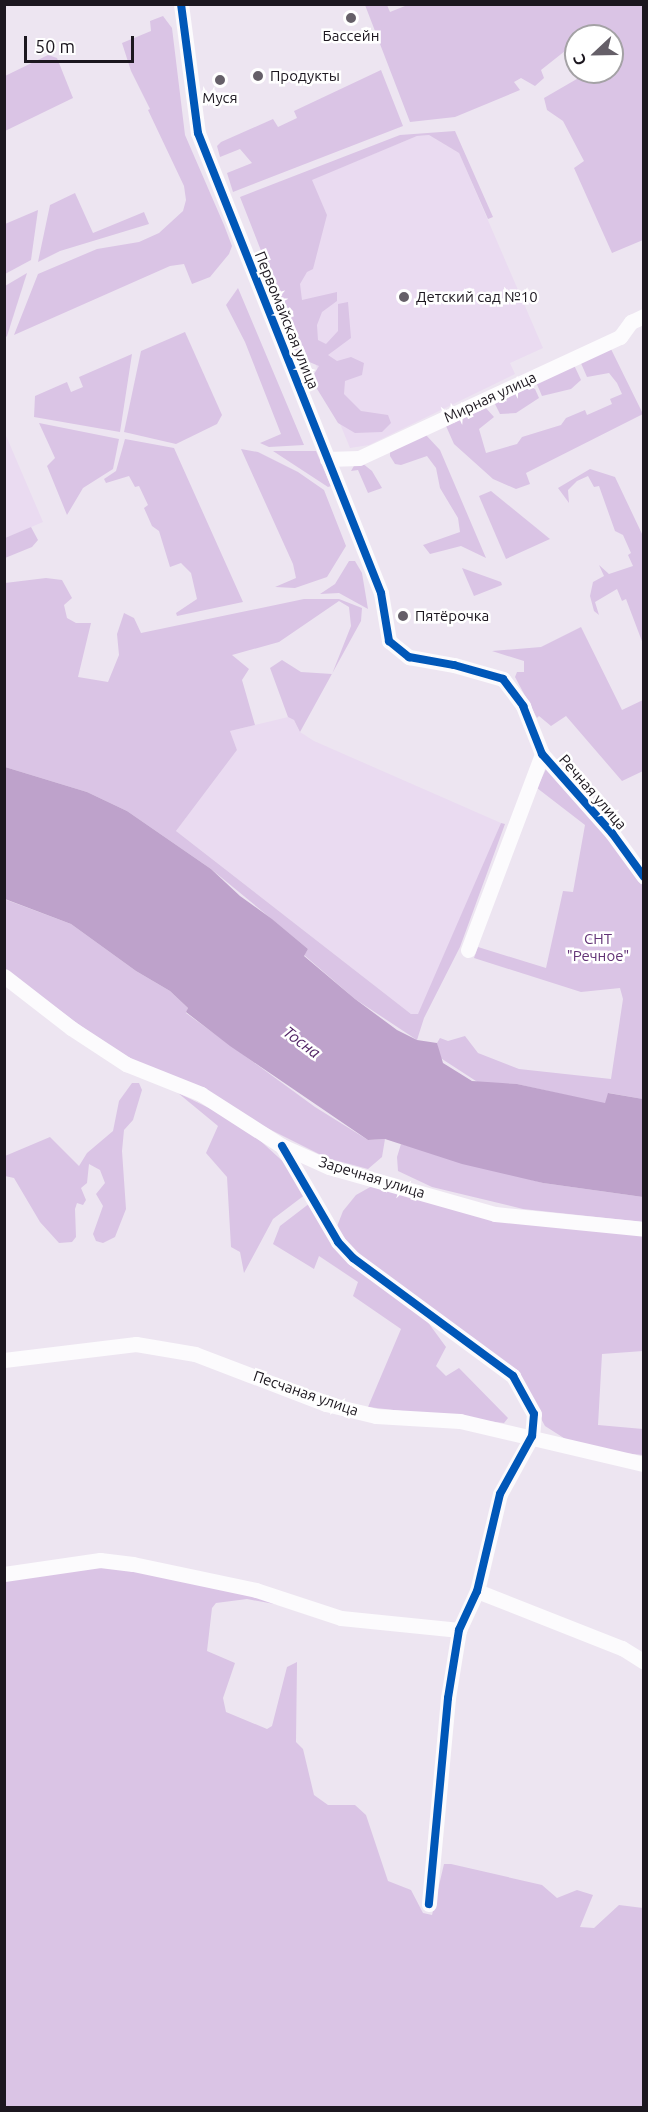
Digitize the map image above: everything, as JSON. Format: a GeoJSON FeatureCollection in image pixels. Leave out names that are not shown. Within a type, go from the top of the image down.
{"type":"FeatureCollection","features":[{"type":"Feature","properties":{"kind":"street","name":"Первомайская улица"},"geometry":{"type":"LineString","coordinates":[[181,4],[198,133],[381,593],[390,641]]}},
{"type":"Feature","properties":{"kind":"street","name":"Мирная улица"},"geometry":{"type":"LineString","coordinates":[[327,459],[359,458],[620,337],[631,322],[644,316]]}},
{"type":"Feature","properties":{"kind":"street","name":"Речная улица"},"geometry":{"type":"LineString","coordinates":[[390,641],[409,657],[454,665],[503,679],[523,706],[542,754],[612,833],[644,877]]}},
{"type":"Feature","properties":{"kind":"street"},"geometry":{"type":"LineString","coordinates":[[468,950],[542,754]]}},
{"type":"Feature","properties":{"kind":"street","name":"Заречная улица"},"geometry":{"type":"LineString","coordinates":[[4,976],[71,1028],[126,1064],[201,1094],[282,1146],[329,1167],[495,1214],[644,1229]]}},
{"type":"Feature","properties":{"kind":"street"},"geometry":{"type":"LineString","coordinates":[[282,1146],[338,1242],[353,1258],[513,1376],[534,1414],[532,1436],[500,1494],[477,1591],[459,1630],[448,1698],[429,1904]]}},
{"type":"Feature","properties":{"kind":"street","name":"Песчаная улица"},"geometry":{"type":"LineString","coordinates":[[4,1360],[136,1344],[195,1354],[326,1404],[376,1416],[460,1421],[532,1436],[583,1453],[644,1464]]}},
{"type":"Feature","properties":{"kind":"street"},"geometry":{"type":"LineString","coordinates":[[4,1574],[111,1561],[256,1590],[341,1618],[459,1630]]}},
{"type":"Feature","properties":{"kind":"street"},"geometry":{"type":"LineString","coordinates":[[477,1591],[622,1648],[644,1662]]}},
{"type":"Feature","properties":{"kind":"shaded area","name":"Детский сад №10"},"geometry":{"type":"Polygon","coordinates":[[[429,135],[459,153],[543,348],[510,363],[515,374],[369,445],[350,448],[280,278],[327,215],[311,180],[417,136],[429,135]]]}},
{"type":"Feature","properties":{"kind":"shaded area"},"geometry":{"type":"Polygon","coordinates":[[[4,431],[43,522],[5,538],[4,538],[4,431]]]}},
{"type":"Feature","properties":{"kind":"shaded area"},"geometry":{"type":"Polygon","coordinates":[[[288,717],[294,720],[300,732],[314,741],[501,823],[419,1014],[411,1014],[176,831],[237,750],[230,731],[288,717]]]}},
{"type":"Feature","properties":{"kind":"green space"},"geometry":{"type":"Polygon","coordinates":[[[410,4],[643,5],[643,240],[612,253],[574,168],[584,161],[563,121],[547,110],[544,98],[568,84],[624,84],[624,24],[564,24],[564,52],[541,70],[544,78],[535,86],[521,78],[514,82],[520,90],[455,117],[410,122],[365,5],[387,5],[390,12],[410,4]]]}},
{"type":"Feature","properties":{"kind":"green space"},"geometry":{"type":"Polygon","coordinates":[[[163,16],[172,28],[185,135],[232,246],[229,254],[210,277],[192,284],[184,264],[170,266],[14,335],[38,274],[97,249],[139,242],[159,233],[183,211],[186,200],[184,186],[131,71],[122,43],[151,31],[150,21],[163,16]]]}},
{"type":"Feature","properties":{"kind":"green space"},"geometry":{"type":"Polygon","coordinates":[[[48,55],[57,58],[73,98],[5,131],[5,76],[48,55]]]}},
{"type":"Feature","properties":{"kind":"green space"},"geometry":{"type":"Polygon","coordinates":[[[381,70],[403,126],[233,192],[227,173],[252,163],[240,149],[220,157],[217,146],[221,142],[273,119],[278,127],[297,118],[294,111],[381,70]]]}},
{"type":"Feature","properties":{"kind":"green space"},"geometry":{"type":"Polygon","coordinates":[[[455,131],[493,217],[488,219],[459,153],[429,135],[417,136],[312,180],[327,215],[313,269],[307,272],[300,284],[302,300],[337,292],[337,301],[322,312],[317,325],[318,340],[326,344],[338,331],[338,304],[348,302],[351,338],[328,355],[337,361],[351,357],[364,363],[362,375],[345,381],[344,394],[361,411],[388,415],[391,423],[382,432],[355,433],[338,423],[311,379],[319,366],[302,359],[292,348],[287,317],[240,197],[400,135],[455,131]]]}},
{"type":"Feature","properties":{"kind":"green space"},"geometry":{"type":"Polygon","coordinates":[[[75,193],[93,233],[144,212],[149,224],[60,251],[38,262],[50,205],[75,193]]]}},
{"type":"Feature","properties":{"kind":"green space"},"geometry":{"type":"Polygon","coordinates":[[[38,210],[31,260],[5,274],[5,224],[38,210]]]}},
{"type":"Feature","properties":{"kind":"green space"},"geometry":{"type":"Polygon","coordinates":[[[27,273],[7,336],[5,338],[5,286],[27,273]]]}},
{"type":"Feature","properties":{"kind":"green space"},"geometry":{"type":"Polygon","coordinates":[[[238,288],[304,445],[269,447],[260,443],[281,434],[245,342],[226,305],[238,288]]]}},
{"type":"Feature","properties":{"kind":"green space"},"geometry":{"type":"Polygon","coordinates":[[[185,332],[222,415],[217,424],[176,444],[124,432],[141,351],[185,332]]]}},
{"type":"Feature","properties":{"kind":"green space"},"geometry":{"type":"Polygon","coordinates":[[[610,347],[643,414],[526,473],[530,484],[516,489],[493,479],[454,444],[446,426],[485,407],[494,417],[479,429],[486,453],[517,444],[522,437],[561,425],[566,418],[585,410],[587,415],[612,404],[610,399],[622,394],[617,383],[609,373],[587,377],[580,361],[610,347]]]}},
{"type":"Feature","properties":{"kind":"green space"},"geometry":{"type":"Polygon","coordinates":[[[132,354],[120,432],[34,417],[35,396],[67,382],[71,392],[83,387],[79,377],[132,354]]]}},
{"type":"Feature","properties":{"kind":"green space"},"geometry":{"type":"Polygon","coordinates":[[[574,365],[581,380],[571,389],[542,396],[536,382],[574,365]]]}},
{"type":"Feature","properties":{"kind":"green space"},"geometry":{"type":"Polygon","coordinates":[[[528,386],[535,389],[539,398],[516,413],[500,414],[494,402],[528,386]]]}},
{"type":"Feature","properties":{"kind":"green space"},"geometry":{"type":"Polygon","coordinates":[[[39,423],[119,439],[113,469],[83,488],[67,515],[47,466],[55,458],[39,423]]]}},
{"type":"Feature","properties":{"kind":"green space"},"geometry":{"type":"Polygon","coordinates":[[[425,434],[440,450],[486,558],[461,546],[430,554],[423,545],[460,532],[458,518],[440,488],[436,468],[427,456],[401,465],[395,464],[390,456],[390,451],[425,434]]]}},
{"type":"Feature","properties":{"kind":"green space"},"geometry":{"type":"Polygon","coordinates":[[[125,439],[174,448],[243,602],[177,616],[176,613],[197,599],[191,573],[181,563],[170,567],[159,531],[152,526],[144,508],[148,505],[139,486],[135,487],[129,476],[106,483],[104,479],[116,471],[125,439]]]}},
{"type":"Feature","properties":{"kind":"green space"},"geometry":{"type":"Polygon","coordinates":[[[241,449],[258,452],[298,472],[324,490],[346,546],[327,577],[295,588],[275,587],[296,578],[293,564],[241,449]]]}},
{"type":"Feature","properties":{"kind":"green space"},"geometry":{"type":"Polygon","coordinates":[[[273,451],[316,451],[331,486],[328,487],[273,451]]]}},
{"type":"Feature","properties":{"kind":"green space"},"geometry":{"type":"Polygon","coordinates":[[[362,463],[372,471],[382,488],[368,493],[358,470],[351,471],[355,464],[362,463]]]}},
{"type":"Feature","properties":{"kind":"green space"},"geometry":{"type":"Polygon","coordinates":[[[590,469],[615,477],[643,536],[643,644],[626,599],[622,601],[617,589],[595,602],[599,615],[594,611],[590,596],[593,582],[604,576],[599,565],[609,574],[633,566],[628,555],[631,553],[623,535],[615,531],[599,486],[594,487],[588,476],[577,481],[568,490],[569,503],[558,488],[590,469]]]}},
{"type":"Feature","properties":{"kind":"green space"},"geometry":{"type":"Polygon","coordinates":[[[491,491],[550,539],[506,559],[479,496],[491,491]]]}},
{"type":"Feature","properties":{"kind":"green space"},"geometry":{"type":"Polygon","coordinates":[[[31,527],[38,540],[32,547],[5,558],[5,538],[31,527]]]}},
{"type":"Feature","properties":{"kind":"green space"},"geometry":{"type":"Polygon","coordinates":[[[349,561],[355,561],[362,573],[368,609],[339,593],[320,594],[335,584],[349,561]]]}},
{"type":"Feature","properties":{"kind":"green space"},"geometry":{"type":"Polygon","coordinates":[[[462,568],[501,582],[502,585],[474,596],[462,568]]]}},
{"type":"Feature","properties":{"kind":"green space"},"geometry":{"type":"Polygon","coordinates":[[[46,578],[62,580],[72,598],[64,605],[67,618],[76,623],[91,623],[78,677],[108,682],[119,655],[117,634],[124,613],[134,618],[141,633],[304,599],[339,599],[362,608],[361,621],[332,673],[351,626],[349,607],[339,601],[279,642],[232,655],[249,669],[242,680],[255,725],[230,731],[237,750],[176,831],[411,1014],[418,1014],[501,823],[505,824],[460,947],[424,1018],[417,1040],[355,999],[304,955],[308,949],[211,869],[127,811],[87,792],[5,767],[5,583],[46,578]]]}},
{"type":"Feature","properties":{"kind":"green space"},"geometry":{"type":"Polygon","coordinates":[[[581,627],[622,710],[643,700],[643,771],[622,781],[566,716],[551,726],[539,716],[537,718],[515,677],[517,672],[524,672],[524,661],[492,651],[541,647],[581,627]]]}},
{"type":"Feature","properties":{"kind":"green space"},"geometry":{"type":"Polygon","coordinates":[[[282,660],[301,672],[332,674],[300,732],[294,720],[288,717],[270,668],[282,660]]]}},
{"type":"Feature","properties":{"kind":"green space","name":"СНТ \"Речное\""},"geometry":{"type":"Polygon","coordinates":[[[547,767],[643,865],[643,1099],[609,1093],[605,1104],[517,1084],[479,1083],[439,1057],[437,1043],[440,1038],[448,1041],[465,1036],[478,1053],[519,1069],[611,1079],[623,999],[620,988],[581,992],[474,958],[478,947],[546,968],[563,891],[573,892],[585,825],[537,788],[547,767]]]}},
{"type":"Feature","properties":{"kind":"green space"},"geometry":{"type":"Polygon","coordinates":[[[4,899],[71,924],[136,971],[170,991],[188,1008],[186,1013],[315,1107],[368,1140],[385,1139],[382,1157],[368,1169],[327,1158],[119,1054],[5,970],[4,899]]]}},
{"type":"Feature","properties":{"kind":"green space"},"geometry":{"type":"Polygon","coordinates":[[[132,1083],[139,1083],[142,1090],[133,1120],[124,1130],[122,1151],[126,1209],[115,1237],[103,1243],[96,1241],[93,1234],[103,1206],[96,1194],[105,1183],[100,1170],[89,1164],[87,1183],[81,1188],[86,1200],[83,1205],[77,1203],[75,1209],[76,1237],[72,1242],[59,1243],[40,1222],[14,1178],[5,1176],[5,1156],[50,1137],[79,1166],[87,1153],[113,1131],[119,1101],[132,1083]]]}},
{"type":"Feature","properties":{"kind":"green space"},"geometry":{"type":"Polygon","coordinates":[[[178,1093],[242,1124],[289,1167],[306,1194],[273,1219],[244,1273],[240,1252],[231,1247],[227,1177],[206,1153],[218,1126],[178,1093]]]}},
{"type":"Feature","properties":{"kind":"green space"},"geometry":{"type":"Polygon","coordinates":[[[401,1144],[543,1183],[643,1197],[643,1222],[523,1209],[432,1187],[398,1171],[397,1157],[401,1144]]]}},
{"type":"Feature","properties":{"kind":"green space"},"geometry":{"type":"Polygon","coordinates":[[[372,1186],[643,1235],[643,1351],[602,1354],[598,1425],[643,1429],[643,1455],[603,1451],[567,1440],[545,1426],[520,1380],[358,1255],[336,1229],[343,1211],[356,1195],[372,1186]]]}},
{"type":"Feature","properties":{"kind":"green space"},"geometry":{"type":"Polygon","coordinates":[[[310,1203],[328,1236],[427,1321],[446,1347],[436,1366],[446,1376],[459,1368],[508,1418],[504,1423],[368,1407],[401,1329],[353,1296],[358,1282],[319,1256],[314,1269],[273,1244],[280,1226],[310,1203]]]}},
{"type":"Feature","properties":{"kind":"green space"},"geometry":{"type":"Polygon","coordinates":[[[97,1565],[243,1588],[285,1606],[247,1599],[216,1603],[212,1608],[207,1651],[235,1663],[223,1698],[226,1712],[267,1729],[272,1726],[287,1667],[297,1662],[296,1742],[303,1749],[314,1795],[328,1805],[355,1805],[366,1815],[388,1881],[411,1890],[423,1913],[432,1915],[444,1864],[542,1885],[557,1898],[577,1890],[593,1895],[580,1927],[594,1928],[619,1905],[643,1908],[643,2107],[5,2107],[4,1579],[97,1565]]]}},
{"type":"Feature","properties":{"kind":"water","name":"Тосна"},"geometry":{"type":"Polygon","coordinates":[[[5,767],[87,792],[127,811],[211,869],[240,896],[272,919],[308,949],[304,956],[355,999],[397,1030],[417,1040],[437,1043],[443,1063],[472,1081],[517,1084],[605,1103],[608,1093],[643,1099],[643,1197],[543,1183],[462,1164],[385,1139],[368,1140],[230,1046],[186,1012],[188,1008],[170,991],[136,971],[71,924],[5,899],[5,767]]]}},
{"type":"Feature","properties":{"kind":"cycle path"},"geometry":{"type":"LineString","coordinates":[[181,4],[198,133],[381,593],[389,641],[409,657],[454,665],[503,679],[523,706],[542,754],[612,833],[644,877]]}},
{"type":"Feature","properties":{"kind":"cycle path"},"geometry":{"type":"LineString","coordinates":[[282,1146],[338,1242],[353,1258],[513,1376],[534,1414],[532,1436],[500,1494],[477,1591],[459,1630],[448,1698],[429,1904]]}},
{"type":"Feature","properties":{"kind":"place","name":"Бассейн"},"geometry":{"type":"Point","coordinates":[351,18]}},
{"type":"Feature","properties":{"kind":"place","name":"Продукты"},"geometry":{"type":"Point","coordinates":[258,76]}},
{"type":"Feature","properties":{"kind":"place","name":"Муся"},"geometry":{"type":"Point","coordinates":[220,80]}},
{"type":"Feature","properties":{"kind":"place","name":"Детский сад №10"},"geometry":{"type":"Point","coordinates":[404,297]}},
{"type":"Feature","properties":{"kind":"place","name":"Пятёрочка"},"geometry":{"type":"Point","coordinates":[403,616]}}]}
